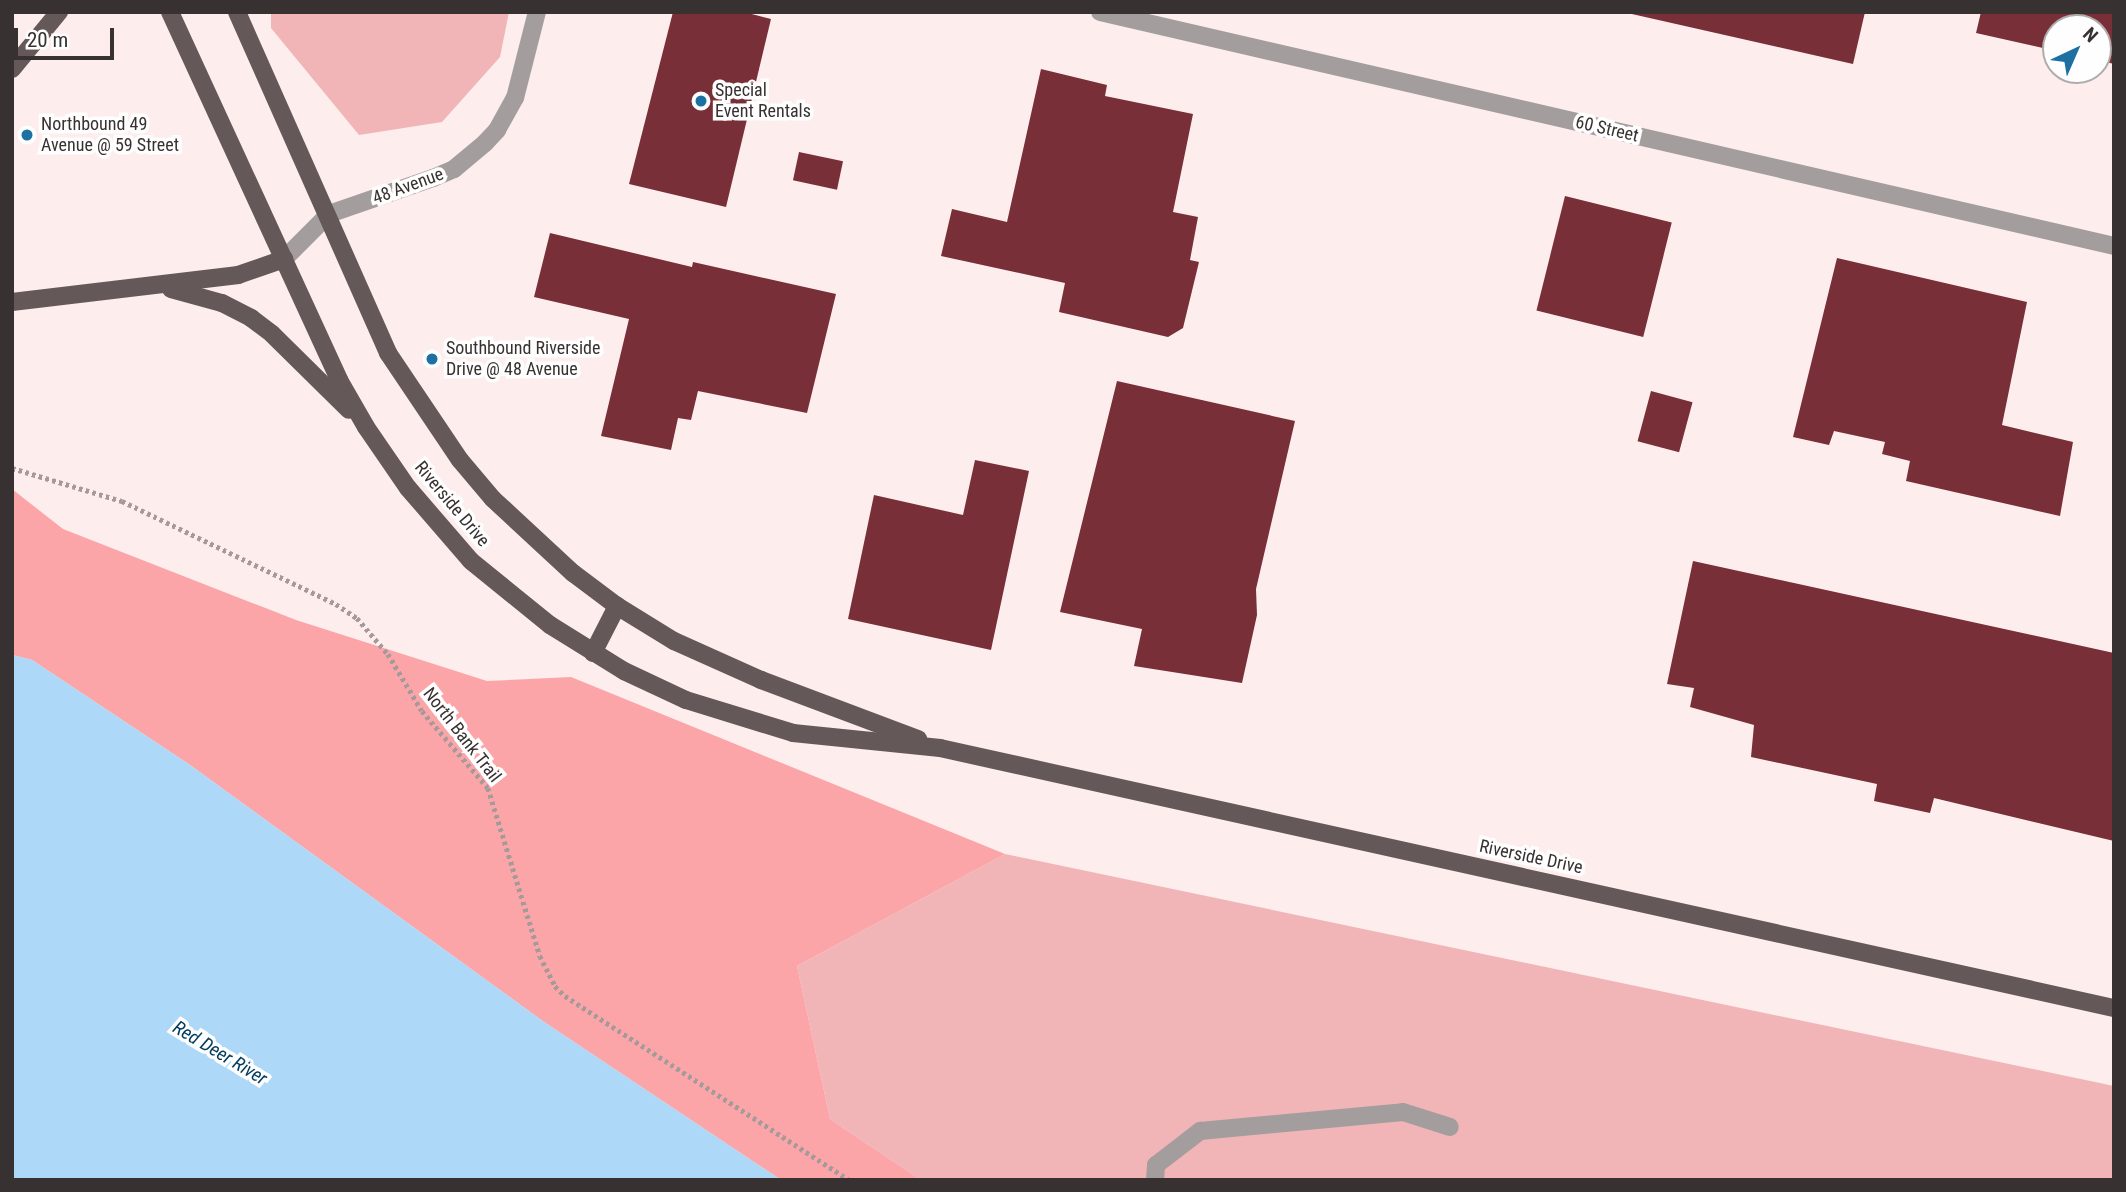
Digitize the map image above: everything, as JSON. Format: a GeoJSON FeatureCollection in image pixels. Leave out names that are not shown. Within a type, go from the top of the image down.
{"type":"FeatureCollection","features":[{"type":"Feature","properties":{"kind":"main road"},"geometry":{"type":"LineString","coordinates":[[12,69],[59,12]]}},
{"type":"Feature","properties":{"kind":"main road","name":"Riverside Drive"},"geometry":{"type":"LineString","coordinates":[[170,12],[339,380],[366,427],[408,488],[471,561],[550,625],[593,653],[686,700],[793,733],[940,748],[2114,1008]]}},
{"type":"Feature","properties":{"kind":"main road","name":"Riverside Drive"},"geometry":{"type":"LineString","coordinates":[[237,12],[329,214],[388,353],[460,460],[534,540],[617,606],[674,641],[717,662],[940,748]]}},
{"type":"Feature","properties":{"kind":"main road"},"geometry":{"type":"LineString","coordinates":[[12,302],[238,275],[284,259]]}},
{"type":"Feature","properties":{"kind":"main road"},"geometry":{"type":"LineString","coordinates":[[158,286],[222,303],[251,318],[272,334],[366,427]]}},
{"type":"Feature","properties":{"kind":"main road"},"geometry":{"type":"LineString","coordinates":[[593,653],[617,606]]}},
{"type":"Feature","properties":{"kind":"street","name":"48 Avenue"},"geometry":{"type":"LineString","coordinates":[[284,259],[329,214],[454,169],[485,143],[497,130],[515,98],[537,12]]}},
{"type":"Feature","properties":{"kind":"street","name":"60 Street"},"geometry":{"type":"LineString","coordinates":[[1100,12],[2114,246]]}},
{"type":"Feature","properties":{"kind":"street"},"geometry":{"type":"LineString","coordinates":[[1155,1180],[1156,1165],[1200,1130],[1403,1112],[1450,1127]]}},
{"type":"Feature","properties":{"kind":"path","name":"North Bank Trail"},"geometry":{"type":"LineString","coordinates":[[12,468],[122,501],[336,604],[357,618],[382,645],[422,711],[488,788],[540,956],[555,986],[565,996],[849,1180]]}},
{"type":"Feature","properties":{"kind":"shaded area"},"geometry":{"type":"Polygon","coordinates":[[[271,12],[509,12],[500,57],[442,122],[359,135],[271,28],[271,12]]]}},
{"type":"Feature","properties":{"kind":"shaded area"},"geometry":{"type":"Polygon","coordinates":[[[12,489],[63,529],[296,620],[487,681],[571,677],[1005,854],[797,966],[830,1119],[921,1180],[781,1180],[544,1022],[190,765],[32,660],[12,655],[12,489]]]}},
{"type":"Feature","properties":{"kind":"shaded area"},"geometry":{"type":"Polygon","coordinates":[[[1005,854],[2114,1086],[2114,1180],[921,1180],[830,1119],[797,966],[1005,854]]]}},
{"type":"Feature","properties":{"kind":"water","name":"Red Deer River"},"geometry":{"type":"Polygon","coordinates":[[[12,655],[32,660],[190,765],[544,1022],[781,1180],[12,1180],[12,655]]]}},
{"type":"Feature","properties":{"kind":"building","name":"Special Event Rentals"},"geometry":{"type":"Polygon","coordinates":[[[673,12],[744,12],[771,19],[726,207],[629,184],[673,12]]]}},
{"type":"Feature","properties":{"kind":"building"},"geometry":{"type":"Polygon","coordinates":[[[1623,12],[1865,12],[1853,64],[1623,12]]]}},
{"type":"Feature","properties":{"kind":"building"},"geometry":{"type":"Polygon","coordinates":[[[1981,12],[2114,12],[2114,64],[2112,14],[2042,14],[2042,48],[1976,33],[1981,12]]]}},
{"type":"Feature","properties":{"kind":"building"},"geometry":{"type":"Polygon","coordinates":[[[1041,69],[1107,85],[1105,96],[1193,114],[1173,212],[1198,217],[1190,260],[1199,262],[1183,328],[1168,337],[1059,312],[1065,283],[941,256],[952,209],[1007,222],[1041,69]]]}},
{"type":"Feature","properties":{"kind":"building"},"geometry":{"type":"Polygon","coordinates":[[[799,152],[843,161],[837,190],[793,180],[799,152]]]}},
{"type":"Feature","properties":{"kind":"building"},"geometry":{"type":"Polygon","coordinates":[[[1565,196],[1672,223],[1643,337],[1536,310],[1565,196]]]}},
{"type":"Feature","properties":{"kind":"building"},"geometry":{"type":"Polygon","coordinates":[[[550,233],[692,267],[693,262],[836,294],[807,413],[698,391],[691,420],[678,418],[671,450],[601,436],[629,319],[534,297],[550,233]]]}},
{"type":"Feature","properties":{"kind":"building"},"geometry":{"type":"Polygon","coordinates":[[[1837,258],[2027,302],[2002,425],[2073,442],[2060,516],[1906,481],[1910,461],[1882,454],[1885,442],[1834,431],[1829,445],[1793,437],[1837,258]]]}},
{"type":"Feature","properties":{"kind":"building"},"geometry":{"type":"Polygon","coordinates":[[[1117,381],[1295,421],[1256,589],[1257,615],[1242,683],[1134,666],[1142,629],[1060,612],[1117,381]]]}},
{"type":"Feature","properties":{"kind":"building"},"geometry":{"type":"Polygon","coordinates":[[[1651,391],[1693,402],[1679,452],[1638,441],[1651,391]]]}},
{"type":"Feature","properties":{"kind":"building"},"geometry":{"type":"Polygon","coordinates":[[[975,460],[1029,471],[991,650],[848,619],[874,495],[963,515],[975,460]]]}},
{"type":"Feature","properties":{"kind":"building"},"geometry":{"type":"Polygon","coordinates":[[[1693,561],[2114,653],[2114,841],[1934,798],[1930,813],[1874,801],[1877,784],[1751,757],[1754,725],[1690,707],[1694,688],[1667,684],[1693,561]]]}},
{"type":"Feature","properties":{"kind":"place","name":"Special Event Rentals"},"geometry":{"type":"Point","coordinates":[701,101]}},
{"type":"Feature","properties":{"kind":"place","name":"Northbound 49 Avenue @ 59 Street"},"geometry":{"type":"Point","coordinates":[27,135]}},
{"type":"Feature","properties":{"kind":"place","name":"Southbound Riverside Drive @ 48 Avenue"},"geometry":{"type":"Point","coordinates":[432,359]}}]}
